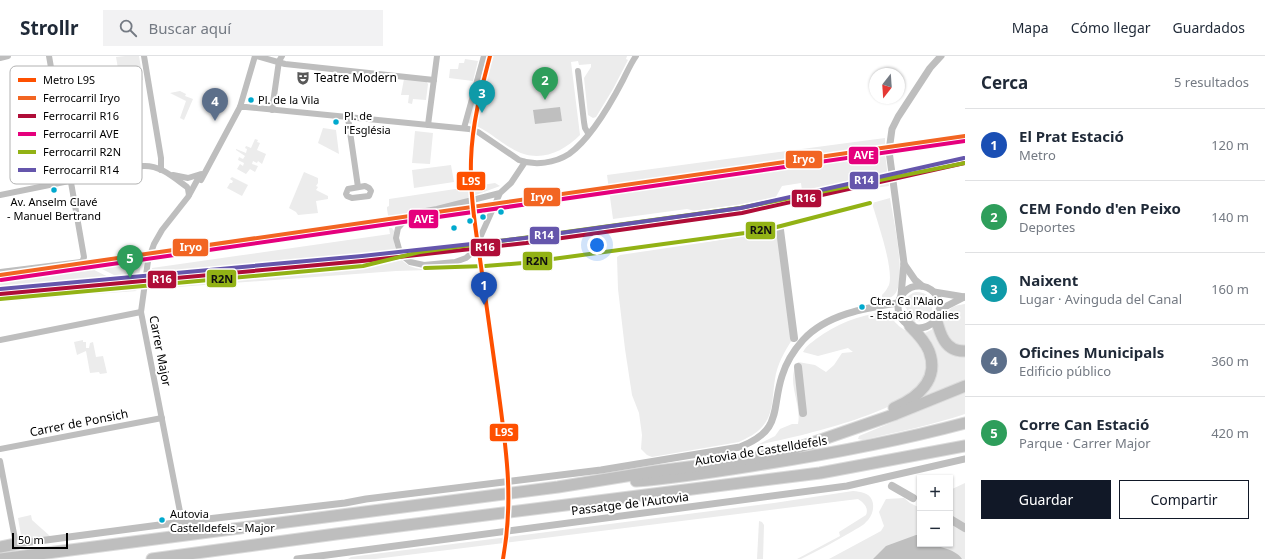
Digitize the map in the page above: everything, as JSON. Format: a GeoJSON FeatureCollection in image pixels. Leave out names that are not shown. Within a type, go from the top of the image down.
{"type":"FeatureCollection","features":[{"type":"Feature","properties":{"kind":"highway"},"geometry":{"type":"LineString","coordinates":[[938,314],[942,338],[954,350],[965,351]]}},
{"type":"Feature","properties":{"kind":"highway"},"geometry":{"type":"LineString","coordinates":[[830,437],[906,402],[924,389],[931,372],[932,361],[926,345],[910,326]]}},
{"type":"Feature","properties":{"kind":"highway"},"geometry":{"type":"LineString","coordinates":[[1,559],[558,487],[779,453],[896,414],[965,386]]}},
{"type":"Feature","properties":{"kind":"highway","name":"Autovia de Castelldefels"},"geometry":{"type":"LineString","coordinates":[[558,487],[658,479],[814,457],[894,441],[965,423]]}},
{"type":"Feature","properties":{"kind":"highway"},"geometry":{"type":"LineString","coordinates":[[919,454],[965,439]]}},
{"type":"Feature","properties":{"kind":"highway"},"geometry":{"type":"LineString","coordinates":[[152,559],[343,533],[820,473],[965,446]]}},
{"type":"Feature","properties":{"kind":"highway"},"geometry":{"type":"LineString","coordinates":[[0,547],[16,544]]}},
{"type":"Feature","properties":{"kind":"street"},"geometry":{"type":"LineString","coordinates":[[0,58],[8,56]]}},
{"type":"Feature","properties":{"kind":"street"},"geometry":{"type":"LineString","coordinates":[[49,56],[51,66]]}},
{"type":"Feature","properties":{"kind":"street"},"geometry":{"type":"LineString","coordinates":[[144,56],[162,170]]}},
{"type":"Feature","properties":{"kind":"street"},"geometry":{"type":"LineString","coordinates":[[182,183],[189,185],[196,184],[202,178],[240,108],[256,56],[280,59],[285,64],[434,80]]}},
{"type":"Feature","properties":{"kind":"street"},"geometry":{"type":"LineString","coordinates":[[428,125],[437,56]]}},
{"type":"Feature","properties":{"kind":"street"},"geometry":{"type":"LineString","coordinates":[[464,128],[484,56]]}},
{"type":"Feature","properties":{"kind":"street"},"geometry":{"type":"LineString","coordinates":[[240,108],[246,107],[464,128],[478,132],[512,156],[526,162],[542,163],[556,160],[565,156],[580,144],[612,100],[636,56]]}},
{"type":"Feature","properties":{"kind":"street"},"geometry":{"type":"LineString","coordinates":[[941,56],[930,68],[898,117],[892,129],[890,139],[890,157],[904,264],[898,310],[904,322],[910,326],[924,327],[932,322],[938,314],[965,297]]}},
{"type":"Feature","properties":{"kind":"street"},"geometry":{"type":"LineString","coordinates":[[274,110],[280,59]]}},
{"type":"Feature","properties":{"kind":"street"},"geometry":{"type":"LineString","coordinates":[[578,71],[584,122],[588,133]]}},
{"type":"Feature","properties":{"kind":"street"},"geometry":{"type":"LineString","coordinates":[[348,118],[358,187]]}},
{"type":"Feature","properties":{"kind":"street"},"geometry":{"type":"LineString","coordinates":[[500,193],[415,214],[405,220],[398,228],[396,238],[399,249],[404,257],[410,262],[419,264],[445,263],[466,258],[474,250],[500,193],[511,183],[526,162]]}},
{"type":"Feature","properties":{"kind":"street"},"geometry":{"type":"LineString","coordinates":[[142,166],[152,166],[168,173],[188,188],[189,195]]}},
{"type":"Feature","properties":{"kind":"street"},"geometry":{"type":"LineString","coordinates":[[168,173],[188,178],[200,175],[207,168]]}},
{"type":"Feature","properties":{"kind":"street","name":"Carrer Major"},"geometry":{"type":"LineString","coordinates":[[182,522],[141,312],[148,259],[154,244],[162,230],[189,195],[200,175]]}},
{"type":"Feature","properties":{"kind":"street"},"geometry":{"type":"LineString","coordinates":[[0,194],[54,184]]}},
{"type":"Feature","properties":{"kind":"street"},"geometry":{"type":"LineString","coordinates":[[71,184],[84,257],[82,261]]}},
{"type":"Feature","properties":{"kind":"street"},"geometry":{"type":"LineString","coordinates":[[0,272],[82,261],[96,264],[148,259]]}},
{"type":"Feature","properties":{"kind":"street"},"geometry":{"type":"LineString","coordinates":[[904,264],[915,280],[922,286],[934,292],[965,297]]}},
{"type":"Feature","properties":{"kind":"street"},"geometry":{"type":"LineString","coordinates":[[901,295],[910,287],[922,286]]}},
{"type":"Feature","properties":{"kind":"street"},"geometry":{"type":"LineString","coordinates":[[934,292],[939,300],[938,314]]}},
{"type":"Feature","properties":{"kind":"street"},"geometry":{"type":"LineString","coordinates":[[0,461],[16,544],[182,522],[311,508],[366,499],[594,471],[740,447],[753,441],[766,431],[772,422],[777,406],[782,376],[792,355],[804,339],[824,324],[849,313],[898,303]]}},
{"type":"Feature","properties":{"kind":"street"},"geometry":{"type":"LineString","coordinates":[[0,340],[141,312]]}},
{"type":"Feature","properties":{"kind":"street","name":"Carrer de Ponsich"},"geometry":{"type":"LineString","coordinates":[[0,449],[162,418]]}},
{"type":"Feature","properties":{"kind":"street","name":"Passatge de l'Autovia"},"geometry":{"type":"LineString","coordinates":[[297,559],[847,486],[965,459]]}},
{"type":"Feature","properties":{"kind":"shaded area"},"geometry":{"type":"Polygon","coordinates":[[[139,56],[141,66],[118,66],[116,57],[139,56]]]}},
{"type":"Feature","properties":{"kind":"shaded area"},"geometry":{"type":"Polygon","coordinates":[[[481,56],[627,56],[626,59],[628,60],[613,89],[596,117],[593,118],[588,115],[584,78],[591,67],[591,64],[579,65],[578,61],[571,62],[580,135],[573,142],[556,152],[539,156],[520,153],[483,129],[463,122],[481,56]]]}},
{"type":"Feature","properties":{"kind":"shaded area"},"geometry":{"type":"Polygon","coordinates":[[[465,59],[478,61],[473,81],[449,78],[450,69],[458,69],[459,63],[464,63],[465,59]]]}},
{"type":"Feature","properties":{"kind":"shaded area"},"geometry":{"type":"Polygon","coordinates":[[[404,79],[426,81],[428,84],[426,100],[413,99],[412,104],[408,103],[409,95],[401,95],[404,79]]]}},
{"type":"Feature","properties":{"kind":"shaded area"},"geometry":{"type":"Polygon","coordinates":[[[180,91],[186,94],[185,96],[193,99],[184,120],[180,118],[186,101],[170,93],[180,91]]]}},
{"type":"Feature","properties":{"kind":"shaded area"},"geometry":{"type":"Polygon","coordinates":[[[560,107],[562,121],[535,124],[533,110],[560,107]]]}},
{"type":"Feature","properties":{"kind":"shaded area"},"geometry":{"type":"Polygon","coordinates":[[[323,128],[336,130],[339,154],[318,143],[323,128]]]}},
{"type":"Feature","properties":{"kind":"shaded area"},"geometry":{"type":"Polygon","coordinates":[[[415,131],[433,133],[430,164],[412,163],[415,131]]]}},
{"type":"Feature","properties":{"kind":"shaded area"},"geometry":{"type":"Polygon","coordinates":[[[885,138],[885,153],[889,186],[810,196],[802,191],[801,183],[782,186],[773,202],[699,212],[687,209],[613,219],[607,175],[885,138]]]}},
{"type":"Feature","properties":{"kind":"shaded area"},"geometry":{"type":"Polygon","coordinates":[[[255,139],[260,143],[257,150],[266,154],[262,164],[258,161],[257,163],[253,161],[252,164],[258,166],[255,172],[250,169],[246,174],[237,169],[240,164],[243,166],[244,163],[238,160],[239,157],[243,159],[245,156],[236,149],[246,153],[246,146],[251,148],[255,139]]]}},
{"type":"Feature","properties":{"kind":"shaded area"},"geometry":{"type":"Polygon","coordinates":[[[451,165],[454,182],[414,188],[412,170],[451,165]]]}},
{"type":"Feature","properties":{"kind":"shaded area"},"geometry":{"type":"Polygon","coordinates":[[[304,172],[318,178],[318,183],[316,186],[318,187],[316,190],[328,196],[328,199],[316,201],[318,213],[298,215],[289,208],[304,172]]]}},
{"type":"Feature","properties":{"kind":"shaded area"},"geometry":{"type":"Polygon","coordinates":[[[232,177],[248,185],[242,196],[227,188],[233,181],[230,179],[232,177]]]}},
{"type":"Feature","properties":{"kind":"shaded area"},"geometry":{"type":"Polygon","coordinates":[[[495,183],[500,186],[454,203],[417,211],[398,220],[389,221],[387,207],[389,206],[389,199],[495,183]]]}},
{"type":"Feature","properties":{"kind":"shaded area"},"geometry":{"type":"Polygon","coordinates":[[[890,198],[900,264],[900,277],[898,288],[894,295],[882,299],[882,295],[889,285],[890,277],[887,256],[872,203],[890,198]]]}},
{"type":"Feature","properties":{"kind":"shaded area"},"geometry":{"type":"Polygon","coordinates":[[[389,228],[392,228],[394,231],[394,244],[399,256],[408,265],[414,268],[426,269],[458,264],[459,269],[396,271],[150,289],[152,268],[390,234],[389,228]]]}},
{"type":"Feature","properties":{"kind":"shaded area"},"geometry":{"type":"Polygon","coordinates":[[[775,230],[778,231],[792,340],[777,369],[771,411],[766,422],[757,432],[739,442],[652,457],[647,455],[641,449],[642,435],[639,413],[632,395],[625,349],[618,289],[617,257],[620,255],[775,230]]]}},
{"type":"Feature","properties":{"kind":"shaded area"},"geometry":{"type":"Polygon","coordinates":[[[141,261],[138,287],[102,269],[115,265],[141,261]]]}},
{"type":"Feature","properties":{"kind":"shaded area"},"geometry":{"type":"Polygon","coordinates":[[[82,264],[137,291],[89,294],[88,289],[61,294],[61,297],[0,302],[0,274],[82,264]]]}},
{"type":"Feature","properties":{"kind":"shaded area"},"geometry":{"type":"Polygon","coordinates":[[[916,292],[925,294],[930,298],[932,304],[932,311],[924,320],[917,321],[908,318],[910,315],[905,306],[906,301],[909,295],[916,292]]]}},
{"type":"Feature","properties":{"kind":"shaded area"},"geometry":{"type":"Polygon","coordinates":[[[965,304],[965,348],[954,345],[950,341],[945,332],[944,322],[950,309],[955,306],[965,304]]]}},
{"type":"Feature","properties":{"kind":"shaded area"},"geometry":{"type":"Polygon","coordinates":[[[884,312],[890,314],[899,326],[914,337],[925,352],[927,358],[927,368],[924,382],[910,395],[893,405],[870,414],[846,423],[795,437],[757,445],[775,436],[780,429],[792,424],[798,424],[799,416],[793,377],[794,369],[798,362],[815,365],[826,372],[834,365],[842,353],[853,352],[848,348],[818,356],[803,352],[807,346],[832,329],[848,321],[866,315],[884,312]]]}},
{"type":"Feature","properties":{"kind":"shaded area"},"geometry":{"type":"Polygon","coordinates":[[[933,329],[938,341],[943,347],[965,356],[965,380],[924,396],[935,376],[932,346],[925,333],[933,329]]]}},
{"type":"Feature","properties":{"kind":"shaded area"},"geometry":{"type":"Polygon","coordinates":[[[83,340],[83,342],[86,342],[86,348],[89,348],[90,343],[93,342],[96,357],[103,356],[107,373],[90,373],[86,351],[77,355],[74,342],[83,340]]]}},
{"type":"Feature","properties":{"kind":"shaded area"},"geometry":{"type":"Polygon","coordinates":[[[965,392],[965,414],[940,422],[902,431],[863,440],[858,439],[859,436],[965,392]]]}},
{"type":"Feature","properties":{"kind":"shaded area"},"geometry":{"type":"Polygon","coordinates":[[[965,483],[965,559],[829,559],[881,531],[884,526],[879,512],[886,499],[904,498],[917,506],[917,547],[953,547],[953,489],[965,483]]]}},
{"type":"Feature","properties":{"kind":"shaded area"},"geometry":{"type":"Polygon","coordinates":[[[853,491],[866,494],[872,500],[873,509],[868,520],[853,531],[801,559],[797,559],[840,536],[839,532],[866,515],[867,510],[864,504],[858,499],[375,559],[348,559],[358,556],[774,503],[853,491]]]}},
{"type":"Feature","properties":{"kind":"shaded area"},"geometry":{"type":"Polygon","coordinates":[[[31,515],[32,520],[51,537],[28,540],[21,535],[18,518],[31,515]]]}},
{"type":"Feature","properties":{"kind":"shaded area"},"geometry":{"type":"Polygon","coordinates":[[[759,521],[764,525],[763,559],[757,559],[759,521]]]}},
{"type":"Feature","properties":{"kind":"shaded area"},"geometry":{"type":"Polygon","coordinates":[[[917,535],[917,547],[940,547],[955,552],[962,559],[873,559],[886,546],[917,535]]]}},
{"type":"Feature","properties":{"kind":"waterway"},"geometry":{"type":"LineString","coordinates":[[780,230],[794,338]]}},
{"type":"Feature","properties":{"kind":"waterway"},"geometry":{"type":"LineString","coordinates":[[798,367],[803,413]]}},
{"type":"Feature","properties":{"kind":"waterway"},"geometry":{"type":"LineString","coordinates":[[892,486],[913,498]]}},
{"type":"Feature","properties":{"kind":"waterway"},"geometry":{"type":"LineString","coordinates":[[953,521],[965,528]]}},
{"type":"Feature","properties":{"kind":"metro line","name":"L9S"},"geometry":{"type":"LineString","coordinates":[[490,56],[475,120],[471,172],[475,222],[504,431],[508,473],[508,515],[503,559]]}},
{"type":"Feature","properties":{"kind":"rail line","name":"Iryo"},"geometry":{"type":"LineString","coordinates":[[0,275],[965,136]]}},
{"type":"Feature","properties":{"kind":"rail line","name":"AVE"},"geometry":{"type":"LineString","coordinates":[[1,280],[965,141]]}},
{"type":"Feature","properties":{"kind":"rail line","name":"R14"},"geometry":{"type":"LineString","coordinates":[[0,289],[362,256],[525,238],[741,208],[964,158]]}},
{"type":"Feature","properties":{"kind":"rail line","name":"R16"},"geometry":{"type":"LineString","coordinates":[[0,294],[362,261],[526,243],[742,213],[965,163]]}},
{"type":"Feature","properties":{"kind":"rail line","name":"R2N"},"geometry":{"type":"LineString","coordinates":[[0,299],[363,266],[420,252],[740,208],[965,163]]}},
{"type":"Feature","properties":{"kind":"rail line","name":"R2N"},"geometry":{"type":"LineString","coordinates":[[425,268],[523,263],[745,233],[773,228],[870,203]]}},
{"type":"Feature","properties":{"kind":"place","name":"Teatre Modern"},"geometry":{"type":"Point","coordinates":[303,78]}},
{"type":"Feature","properties":{"kind":"place","name":"Pl. de la Vila"},"geometry":{"type":"Point","coordinates":[251,100]}},
{"type":"Feature","properties":{"kind":"place","name":"CEM Fondo d'en Peixo"},"geometry":{"type":"Point","coordinates":[545,100]}},
{"type":"Feature","properties":{"kind":"place","name":"Naixent"},"geometry":{"type":"Point","coordinates":[482,113]}},
{"type":"Feature","properties":{"kind":"place","name":"Oficines Municipals"},"geometry":{"type":"Point","coordinates":[215,121]}},
{"type":"Feature","properties":{"kind":"place","name":"Pl. de l'Església"},"geometry":{"type":"Point","coordinates":[336,122]}},
{"type":"Feature","properties":{"kind":"place","name":"Av. Anselm Clavé - Manuel Bertrand"},"geometry":{"type":"Point","coordinates":[54,190]}},
{"type":"Feature","properties":{"kind":"place","name":"Corre Can Estació"},"geometry":{"type":"Point","coordinates":[130,278]}},
{"type":"Feature","properties":{"kind":"place","name":"El Prat Estació"},"geometry":{"type":"Point","coordinates":[484,305]}},
{"type":"Feature","properties":{"kind":"place","name":"Ctra. Ca l'Alaio - Estació Rodalies"},"geometry":{"type":"Point","coordinates":[862,307]}},
{"type":"Feature","properties":{"kind":"place","name":"Autovia Castelldefels - Major"},"geometry":{"type":"Point","coordinates":[162,520]}}]}
